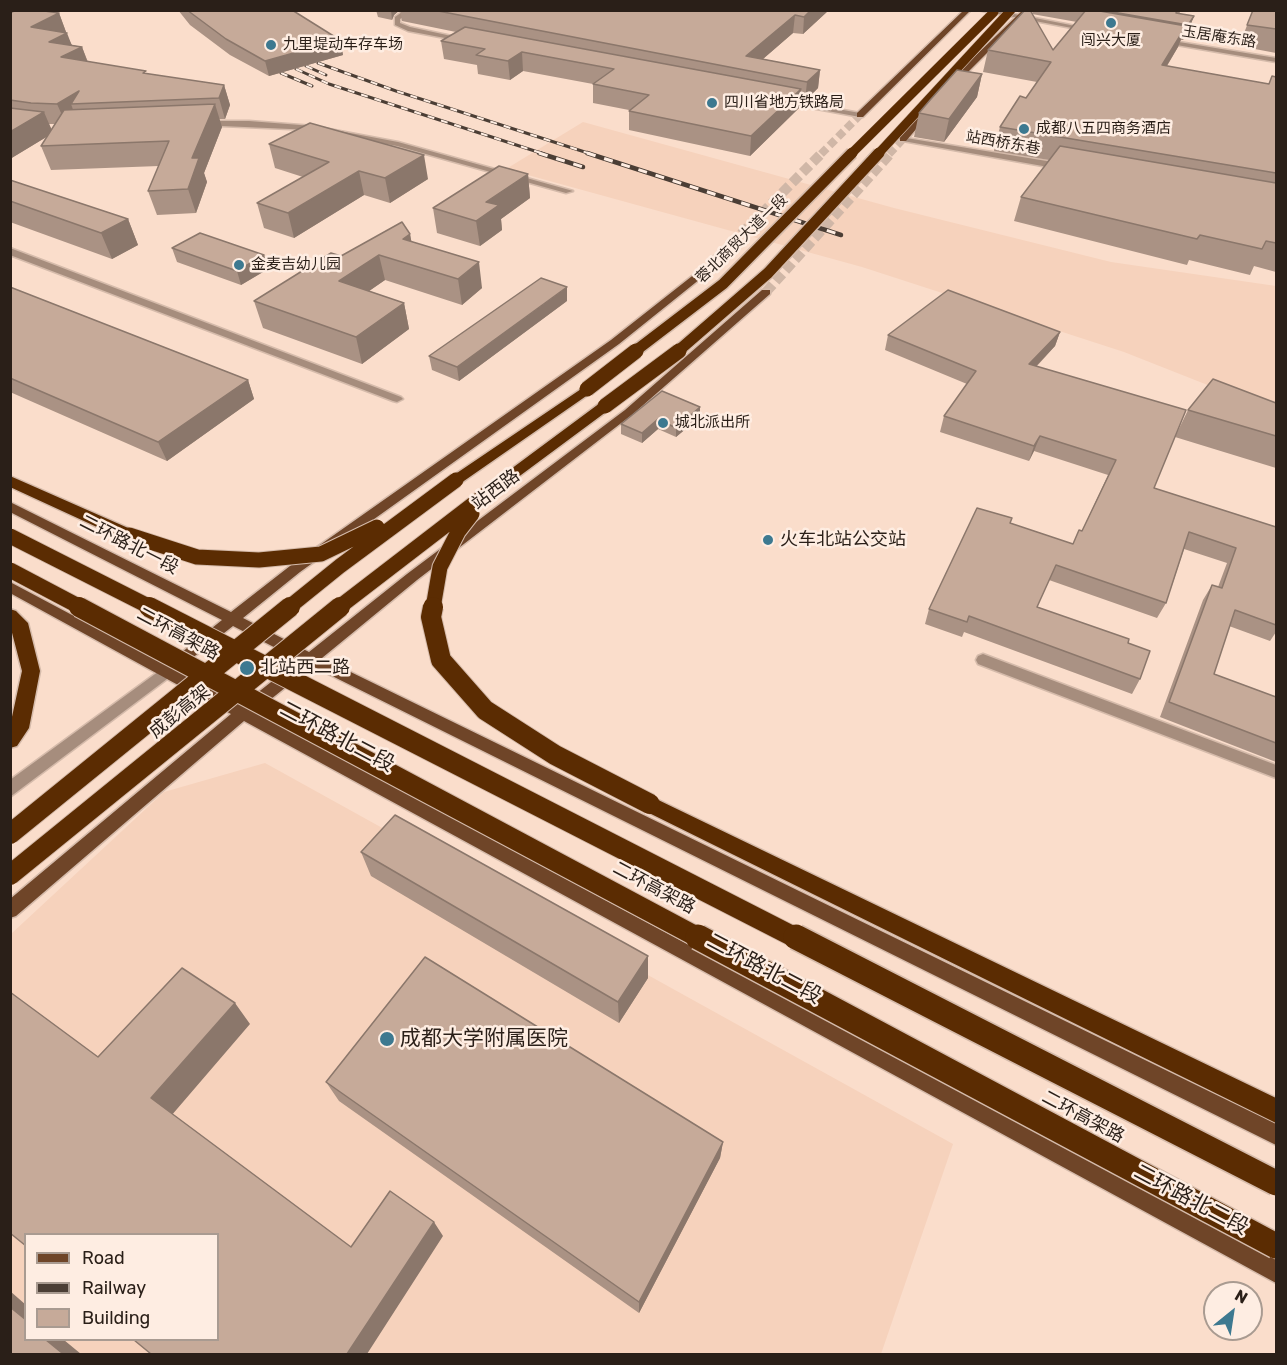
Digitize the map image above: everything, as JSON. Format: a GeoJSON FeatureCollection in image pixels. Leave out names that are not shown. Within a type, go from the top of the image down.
{"type":"FeatureCollection","features":[{"type":"Feature","properties":{"kind":"highway","name":"蓉北商贸大道一段"},"geometry":{"type":"LineString","coordinates":[[456,480],[587,389],[723,284],[758,246],[1009,13]]}},
{"type":"Feature","properties":{"kind":"highway","name":"蓉北商贸大道一段"},"geometry":{"type":"LineString","coordinates":[[489,492],[692,341],[768,273],[1009,13]]}},
{"type":"Feature","properties":{"kind":"highway"},"geometry":{"type":"LineString","coordinates":[[10,481],[129,535],[197,557],[260,560],[321,554],[369,532],[456,480]]}},
{"type":"Feature","properties":{"kind":"highway","name":"成彭高架"},"geometry":{"type":"LineString","coordinates":[[10,834],[340,566],[456,480]]}},
{"type":"Feature","properties":{"kind":"highway"},"geometry":{"type":"LineString","coordinates":[[489,492],[458,532],[440,567],[431,617],[441,660],[485,710],[555,755],[639,798],[1276,1111]]}},
{"type":"Feature","properties":{"kind":"highway","name":"成彭高架"},"geometry":{"type":"LineString","coordinates":[[10,875],[363,588],[489,492]]}},
{"type":"Feature","properties":{"kind":"highway","name":"二环高架路"},"geometry":{"type":"LineString","coordinates":[[10,536],[1276,1184]]}},
{"type":"Feature","properties":{"kind":"highway","name":"二环高架路"},"geometry":{"type":"LineString","coordinates":[[10,570],[1276,1245]]}},
{"type":"Feature","properties":{"kind":"highway"},"geometry":{"type":"LineString","coordinates":[[10,615],[19,623],[31,671],[20,728],[10,741]]}},
{"type":"Feature","properties":{"kind":"highway"},"geometry":{"type":"LineString","coordinates":[[10,886],[47,846]]}},
{"type":"Feature","properties":{"kind":"main road"},"geometry":{"type":"LineString","coordinates":[[860,115],[968,10]]}},
{"type":"Feature","properties":{"kind":"main road","name":"蓉北商贸大道一段"},"geometry":{"type":"LineString","coordinates":[[903,139],[962,72],[1009,13],[1027,10]]}},
{"type":"Feature","properties":{"kind":"main road"},"geometry":{"type":"LineString","coordinates":[[10,587],[166,672],[231,618],[296,569],[615,342],[700,275]]}},
{"type":"Feature","properties":{"kind":"main road","name":"站西路"},"geometry":{"type":"LineString","coordinates":[[244,712],[412,577],[629,412],[766,292]]}},
{"type":"Feature","properties":{"kind":"main road","name":"二环路北一段"},"geometry":{"type":"LineString","coordinates":[[10,506],[231,618]]}},
{"type":"Feature","properties":{"kind":"main road"},"geometry":{"type":"LineString","coordinates":[[231,618],[311,660],[1276,1135]]}},
{"type":"Feature","properties":{"kind":"main road","name":"二环路北二段"},"geometry":{"type":"LineString","coordinates":[[166,672],[244,712],[1276,1272]]}},
{"type":"Feature","properties":{"kind":"main road"},"geometry":{"type":"LineString","coordinates":[[10,910],[244,712]]}},
{"type":"Feature","properties":{"kind":"street"},"geometry":{"type":"LineString","coordinates":[[411,10],[398,18],[397,24],[408,29],[477,42]]}},
{"type":"Feature","properties":{"kind":"street"},"geometry":{"type":"LineString","coordinates":[[980,10],[1009,13],[1102,31]]}},
{"type":"Feature","properties":{"kind":"street","name":"玉居庵东路"},"geometry":{"type":"LineString","coordinates":[[1149,39],[1276,60]]}},
{"type":"Feature","properties":{"kind":"street"},"geometry":{"type":"LineString","coordinates":[[767,98],[860,115]]}},
{"type":"Feature","properties":{"kind":"street"},"geometry":{"type":"LineString","coordinates":[[188,123],[249,123],[313,128],[398,144],[569,191]]}},
{"type":"Feature","properties":{"kind":"street","name":"站西桥东巷"},"geometry":{"type":"LineString","coordinates":[[903,139],[1072,168]]}},
{"type":"Feature","properties":{"kind":"street"},"geometry":{"type":"LineString","coordinates":[[10,251],[397,399]]}},
{"type":"Feature","properties":{"kind":"street"},"geometry":{"type":"LineString","coordinates":[[983,660],[1276,772]]}},
{"type":"Feature","properties":{"kind":"street"},"geometry":{"type":"LineString","coordinates":[[10,790],[166,672]]}},
{"type":"Feature","properties":{"kind":"shaded area"},"geometry":{"type":"Polygon","coordinates":[[[583,122],[894,208],[1111,262],[1276,286],[1276,412],[1124,352],[862,267],[506,169],[583,122]]]}},
{"type":"Feature","properties":{"kind":"shaded area","name":"成都大学附属医院"},"geometry":{"type":"Polygon","coordinates":[[[265,763],[953,1144],[881,1354],[11,1354],[11,934],[164,792],[265,763]]]}},
{"type":"Feature","properties":{"kind":"building"},"geometry":{"type":"Polygon","coordinates":[[[16,10],[59,13],[31,27],[67,33],[49,42],[82,47],[61,57],[146,71],[143,73],[224,85],[219,98],[71,104],[79,91],[57,104],[10,100],[10,13],[16,10]]]}},
{"type":"Feature","properties":{"kind":"building","name":"九里堤动车存车场"},"geometry":{"type":"Polygon","coordinates":[[[187,10],[292,10],[340,40],[265,61],[226,39],[187,10]]]}},
{"type":"Feature","properties":{"kind":"building"},"geometry":{"type":"Polygon","coordinates":[[[433,10],[811,10],[804,17],[795,15],[746,56],[820,70],[807,82],[433,10]]]}},
{"type":"Feature","properties":{"kind":"building"},"geometry":{"type":"Polygon","coordinates":[[[1025,10],[1030,10],[1053,50],[1086,10],[1094,10],[1186,26],[1162,65],[1269,84],[1272,76],[1276,77],[1276,173],[1000,127],[1020,96],[1026,98],[1051,62],[988,50],[1025,10]]]}},
{"type":"Feature","properties":{"kind":"building"},"geometry":{"type":"Polygon","coordinates":[[[1101,10],[1177,10],[1176,13],[1194,16],[1188,25],[1101,10]]]}},
{"type":"Feature","properties":{"kind":"building"},"geometry":{"type":"Polygon","coordinates":[[[1253,10],[1276,10],[1276,29],[1247,25],[1253,10]]]}},
{"type":"Feature","properties":{"kind":"building"},"geometry":{"type":"Polygon","coordinates":[[[465,27],[801,89],[751,136],[629,111],[649,95],[593,84],[614,69],[522,52],[508,61],[476,55],[485,49],[441,41],[465,27]]]}},
{"type":"Feature","properties":{"kind":"building"},"geometry":{"type":"Polygon","coordinates":[[[957,70],[982,74],[949,119],[919,113],[931,99],[957,70]]]}},
{"type":"Feature","properties":{"kind":"building"},"geometry":{"type":"Polygon","coordinates":[[[215,104],[192,158],[199,158],[188,189],[148,191],[169,141],[41,146],[64,110],[215,104]]]}},
{"type":"Feature","properties":{"kind":"building"},"geometry":{"type":"Polygon","coordinates":[[[10,108],[44,112],[10,132],[10,108]]]}},
{"type":"Feature","properties":{"kind":"building"},"geometry":{"type":"Polygon","coordinates":[[[310,123],[424,155],[385,178],[359,171],[288,213],[257,203],[329,162],[269,144],[310,123]]]}},
{"type":"Feature","properties":{"kind":"building"},"geometry":{"type":"Polygon","coordinates":[[[1060,146],[1276,183],[1276,243],[1266,241],[1262,249],[1200,235],[1197,239],[1021,197],[1060,146]]]}},
{"type":"Feature","properties":{"kind":"building"},"geometry":{"type":"Polygon","coordinates":[[[499,166],[528,174],[486,202],[499,205],[476,221],[433,208],[499,166]]]}},
{"type":"Feature","properties":{"kind":"building"},"geometry":{"type":"Polygon","coordinates":[[[10,180],[128,219],[101,233],[10,201],[10,180]]]}},
{"type":"Feature","properties":{"kind":"building"},"geometry":{"type":"Polygon","coordinates":[[[402,222],[410,234],[403,239],[479,262],[458,279],[379,255],[339,281],[404,303],[356,337],[254,301],[331,253],[341,256],[402,222]]]}},
{"type":"Feature","properties":{"kind":"building"},"geometry":{"type":"Polygon","coordinates":[[[200,233],[264,255],[237,271],[172,248],[200,233]]]}},
{"type":"Feature","properties":{"kind":"building"},"geometry":{"type":"Polygon","coordinates":[[[541,278],[567,287],[457,367],[429,356],[541,278]]]}},
{"type":"Feature","properties":{"kind":"building"},"geometry":{"type":"Polygon","coordinates":[[[10,287],[248,380],[158,442],[10,378],[10,287]]]}},
{"type":"Feature","properties":{"kind":"building"},"geometry":{"type":"Polygon","coordinates":[[[948,290],[1060,332],[1029,364],[1186,410],[1154,488],[1276,527],[1276,625],[1235,610],[1214,674],[1276,697],[1276,743],[1169,702],[1212,585],[1222,588],[1236,548],[1189,532],[1166,603],[1056,565],[1037,607],[1129,639],[1128,643],[1150,651],[1140,679],[969,616],[967,622],[929,609],[977,508],[1012,518],[1010,523],[1073,544],[1079,530],[1082,531],[1116,460],[1040,436],[1034,446],[944,416],[976,371],[888,335],[948,290]]]}},
{"type":"Feature","properties":{"kind":"building"},"geometry":{"type":"Polygon","coordinates":[[[1213,379],[1276,403],[1276,436],[1188,410],[1213,379]]]}},
{"type":"Feature","properties":{"kind":"building"},"geometry":{"type":"Polygon","coordinates":[[[662,391],[700,407],[676,428],[658,419],[642,433],[621,424],[662,391]]]}},
{"type":"Feature","properties":{"kind":"building"},"geometry":{"type":"Polygon","coordinates":[[[395,815],[648,956],[618,1002],[361,852],[395,815]]]}},
{"type":"Feature","properties":{"kind":"building"},"geometry":{"type":"Polygon","coordinates":[[[425,957],[723,1142],[639,1302],[326,1082],[425,957]]]}},
{"type":"Feature","properties":{"kind":"building"},"geometry":{"type":"Polygon","coordinates":[[[182,968],[235,1003],[151,1098],[351,1247],[390,1191],[434,1222],[347,1354],[151,1354],[135,1341],[219,1341],[219,1233],[24,1233],[24,1244],[10,1233],[10,992],[98,1057],[182,968]]]}},
{"type":"Feature","properties":{"kind":"building"},"geometry":{"type":"Polygon","coordinates":[[[10,1307],[24,1318],[24,1341],[47,1341],[62,1353],[61,1354],[10,1354],[10,1307]]]}},
{"type":"Feature","properties":{"kind":"tunnel"},"geometry":{"type":"LineString","coordinates":[[700,275],[860,115]]}},
{"type":"Feature","properties":{"kind":"tunnel"},"geometry":{"type":"LineString","coordinates":[[889,154],[903,139]]}},
{"type":"Feature","properties":{"kind":"tunnel"},"geometry":{"type":"LineString","coordinates":[[766,292],[891,153]]}},
{"type":"Feature","properties":{"kind":"railway"},"geometry":{"type":"LineString","coordinates":[[318,63],[396,91],[591,154]]}},
{"type":"Feature","properties":{"kind":"railway"},"geometry":{"type":"LineString","coordinates":[[306,66],[326,75]]}},
{"type":"Feature","properties":{"kind":"railway"},"geometry":{"type":"LineString","coordinates":[[296,69],[329,84],[544,154]]}},
{"type":"Feature","properties":{"kind":"railway"},"geometry":{"type":"LineString","coordinates":[[281,73],[312,86]]}},
{"type":"Feature","properties":{"kind":"railway"},"geometry":{"type":"LineString","coordinates":[[539,153],[583,167]]}},
{"type":"Feature","properties":{"kind":"railway"},"geometry":{"type":"LineString","coordinates":[[587,153],[841,235]]}},
{"type":"Feature","properties":{"kind":"place","name":"闯兴大厦"},"geometry":{"type":"Point","coordinates":[1111,23]}},
{"type":"Feature","properties":{"kind":"place","name":"九里堤动车存车场"},"geometry":{"type":"Point","coordinates":[271,45]}},
{"type":"Feature","properties":{"kind":"place","name":"四川省地方铁路局"},"geometry":{"type":"Point","coordinates":[712,103]}},
{"type":"Feature","properties":{"kind":"place","name":"成都八五四商务酒店"},"geometry":{"type":"Point","coordinates":[1024,129]}},
{"type":"Feature","properties":{"kind":"place","name":"金麦吉幼儿园"},"geometry":{"type":"Point","coordinates":[239,265]}},
{"type":"Feature","properties":{"kind":"place","name":"城北派出所"},"geometry":{"type":"Point","coordinates":[663,423]}},
{"type":"Feature","properties":{"kind":"place","name":"火车北站公交站"},"geometry":{"type":"Point","coordinates":[768,540]}},
{"type":"Feature","properties":{"kind":"place","name":"北站西二路"},"geometry":{"type":"Point","coordinates":[247,668]}},
{"type":"Feature","properties":{"kind":"place","name":"成都大学附属医院"},"geometry":{"type":"Point","coordinates":[387,1039]}}]}
